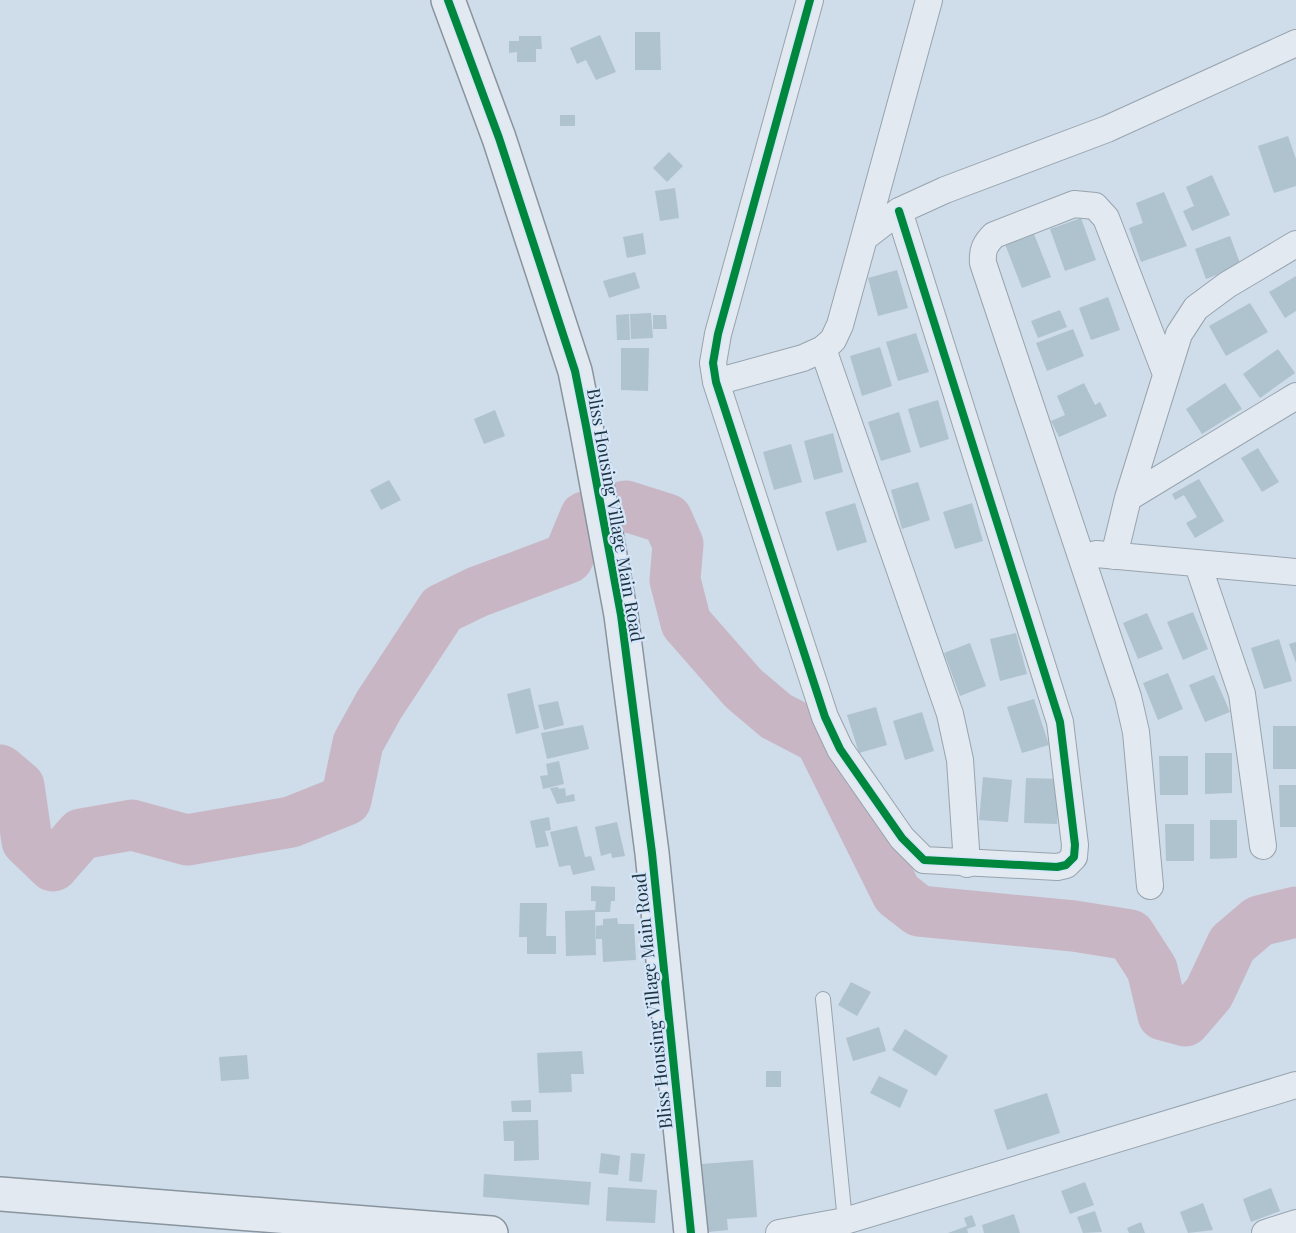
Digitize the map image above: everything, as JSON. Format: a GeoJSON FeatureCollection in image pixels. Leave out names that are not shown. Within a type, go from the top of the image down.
{"type":"FeatureCollection","features":[{"type":"Feature","properties":{"kind":"street","name":"Bliss Housing Village Main Road"},"geometry":{"type":"LineString","coordinates":[[448,0],[499,138],[574,371],[597,481],[603,525],[621,615],[652,853],[691,1233]]}},
{"type":"Feature","properties":{"kind":"street"},"geometry":{"type":"LineString","coordinates":[[810,0],[718,334],[713,363],[716,382],[825,717],[840,749],[916,854],[932,862],[1057,867],[1066,865],[1074,857],[1075,845],[1060,722],[899,211]]}},
{"type":"Feature","properties":{"kind":"street"},"geometry":{"type":"LineString","coordinates":[[716,382],[803,358],[823,349],[833,340],[840,325],[929,0]]}},
{"type":"Feature","properties":{"kind":"street"},"geometry":{"type":"LineString","coordinates":[[864,238],[899,211],[945,190],[1107,129],[1296,43]]}},
{"type":"Feature","properties":{"kind":"street"},"geometry":{"type":"LineString","coordinates":[[1150,886],[1136,732],[1128,697],[1093,599],[1081,552],[983,263],[982,250],[987,242],[994,235],[1074,204],[1095,206],[1106,218],[1166,375]]}},
{"type":"Feature","properties":{"kind":"street"},"geometry":{"type":"LineString","coordinates":[[1114,556],[1128,498],[1179,334],[1196,308],[1227,285],[1296,244]]}},
{"type":"Feature","properties":{"kind":"street"},"geometry":{"type":"LineString","coordinates":[[823,349],[950,714],[960,760],[967,864]]}},
{"type":"Feature","properties":{"kind":"street"},"geometry":{"type":"LineString","coordinates":[[1128,498],[1296,396]]}},
{"type":"Feature","properties":{"kind":"street"},"geometry":{"type":"LineString","coordinates":[[1081,552],[1198,565],[1292,568]]}},
{"type":"Feature","properties":{"kind":"street"},"geometry":{"type":"LineString","coordinates":[[1198,565],[1242,694],[1263,846]]}},
{"type":"Feature","properties":{"kind":"street"},"geometry":{"type":"LineString","coordinates":[[779,1233],[846,1227],[1296,1085]]}},
{"type":"Feature","properties":{"kind":"street"},"geometry":{"type":"LineString","coordinates":[[0,1194],[491,1233]]}},
{"type":"Feature","properties":{"kind":"street"},"geometry":{"type":"LineString","coordinates":[[1265,1233],[1296,1223]]}},
{"type":"Feature","properties":{"kind":"lane"},"geometry":{"type":"LineString","coordinates":[[823,999],[846,1227]]}},
{"type":"Feature","properties":{"kind":"building"},"geometry":{"type":"Polygon","coordinates":[[[635,32],[660,32],[661,70],[635,70],[635,32]]]}},
{"type":"Feature","properties":{"kind":"building"},"geometry":{"type":"Polygon","coordinates":[[[600,35],[616,72],[596,80],[586,60],[577,64],[570,48],[600,35]]]}},
{"type":"Feature","properties":{"kind":"building"},"geometry":{"type":"Polygon","coordinates":[[[519,36],[541,36],[542,49],[536,49],[536,62],[517,62],[517,52],[509,53],[509,41],[519,41],[519,36]]]}},
{"type":"Feature","properties":{"kind":"building"},"geometry":{"type":"Polygon","coordinates":[[[560,115],[575,115],[575,126],[560,126],[560,115]]]}},
{"type":"Feature","properties":{"kind":"building"},"geometry":{"type":"Polygon","coordinates":[[[1288,136],[1296,159],[1296,186],[1274,193],[1258,146],[1288,136]]]}},
{"type":"Feature","properties":{"kind":"building"},"geometry":{"type":"Polygon","coordinates":[[[669,152],[683,166],[667,182],[653,168],[669,152]]]}},
{"type":"Feature","properties":{"kind":"building"},"geometry":{"type":"Polygon","coordinates":[[[1212,175],[1230,215],[1192,231],[1183,211],[1194,206],[1186,187],[1212,175]]]}},
{"type":"Feature","properties":{"kind":"building"},"geometry":{"type":"Polygon","coordinates":[[[675,188],[679,218],[660,221],[655,191],[675,188]]]}},
{"type":"Feature","properties":{"kind":"building"},"geometry":{"type":"Polygon","coordinates":[[[1164,192],[1187,246],[1141,262],[1129,228],[1143,223],[1136,203],[1164,192]]]}},
{"type":"Feature","properties":{"kind":"building"},"geometry":{"type":"Polygon","coordinates":[[[1081,218],[1096,260],[1065,271],[1050,229],[1081,218]]]}},
{"type":"Feature","properties":{"kind":"building"},"geometry":{"type":"Polygon","coordinates":[[[643,233],[646,254],[627,258],[623,237],[643,233]]]}},
{"type":"Feature","properties":{"kind":"building"},"geometry":{"type":"Polygon","coordinates":[[[1034,234],[1051,277],[1022,288],[1005,244],[1034,234]]]}},
{"type":"Feature","properties":{"kind":"building"},"geometry":{"type":"Polygon","coordinates":[[[1230,236],[1241,266],[1206,279],[1195,249],[1230,236]]]}},
{"type":"Feature","properties":{"kind":"building"},"geometry":{"type":"Polygon","coordinates":[[[897,270],[908,308],[878,316],[868,278],[897,270]]]}},
{"type":"Feature","properties":{"kind":"building"},"geometry":{"type":"Polygon","coordinates":[[[635,272],[640,288],[609,298],[603,281],[635,272]]]}},
{"type":"Feature","properties":{"kind":"building"},"geometry":{"type":"Polygon","coordinates":[[[1296,276],[1296,311],[1285,318],[1269,292],[1296,276]]]}},
{"type":"Feature","properties":{"kind":"building"},"geometry":{"type":"Polygon","coordinates":[[[1108,297],[1120,330],[1091,340],[1079,308],[1108,297]]]}},
{"type":"Feature","properties":{"kind":"building"},"geometry":{"type":"Polygon","coordinates":[[[1250,303],[1268,332],[1226,356],[1209,326],[1250,303]]]}},
{"type":"Feature","properties":{"kind":"building"},"geometry":{"type":"Polygon","coordinates":[[[1060,310],[1067,327],[1038,338],[1031,321],[1060,310]]]}},
{"type":"Feature","properties":{"kind":"building"},"geometry":{"type":"Polygon","coordinates":[[[651,313],[653,338],[631,339],[630,314],[651,313]]]}},
{"type":"Feature","properties":{"kind":"building"},"geometry":{"type":"Polygon","coordinates":[[[629,314],[630,340],[617,340],[616,315],[629,314]]]}},
{"type":"Feature","properties":{"kind":"building"},"geometry":{"type":"Polygon","coordinates":[[[653,315],[666,315],[667,329],[653,329],[653,315]]]}},
{"type":"Feature","properties":{"kind":"building"},"geometry":{"type":"Polygon","coordinates":[[[1073,329],[1084,356],[1047,371],[1036,343],[1073,329]]]}},
{"type":"Feature","properties":{"kind":"building"},"geometry":{"type":"Polygon","coordinates":[[[916,333],[929,372],[898,381],[886,342],[916,333]]]}},
{"type":"Feature","properties":{"kind":"building"},"geometry":{"type":"Polygon","coordinates":[[[880,347],[892,386],[862,396],[850,356],[880,347]]]}},
{"type":"Feature","properties":{"kind":"building"},"geometry":{"type":"Polygon","coordinates":[[[621,348],[649,348],[648,391],[621,390],[621,348]]]}},
{"type":"Feature","properties":{"kind":"building"},"geometry":{"type":"Polygon","coordinates":[[[1278,349],[1295,373],[1260,398],[1243,374],[1278,349]]]}},
{"type":"Feature","properties":{"kind":"building"},"geometry":{"type":"Polygon","coordinates":[[[1084,383],[1095,405],[1100,402],[1107,416],[1059,437],[1051,421],[1065,415],[1057,396],[1084,383]]]}},
{"type":"Feature","properties":{"kind":"building"},"geometry":{"type":"Polygon","coordinates":[[[1225,383],[1242,409],[1202,434],[1186,409],[1225,383]]]}},
{"type":"Feature","properties":{"kind":"building"},"geometry":{"type":"Polygon","coordinates":[[[938,400],[949,439],[920,448],[908,409],[938,400]]]}},
{"type":"Feature","properties":{"kind":"building"},"geometry":{"type":"Polygon","coordinates":[[[495,410],[505,436],[484,444],[474,419],[495,410]]]}},
{"type":"Feature","properties":{"kind":"building"},"geometry":{"type":"Polygon","coordinates":[[[899,412],[911,452],[881,461],[868,422],[899,412]]]}},
{"type":"Feature","properties":{"kind":"building"},"geometry":{"type":"Polygon","coordinates":[[[833,433],[843,472],[814,480],[804,441],[833,433]]]}},
{"type":"Feature","properties":{"kind":"building"},"geometry":{"type":"Polygon","coordinates":[[[791,444],[802,482],[774,490],[763,452],[791,444]]]}},
{"type":"Feature","properties":{"kind":"building"},"geometry":{"type":"Polygon","coordinates":[[[1258,448],[1279,482],[1262,492],[1241,458],[1258,448]]]}},
{"type":"Feature","properties":{"kind":"building"},"geometry":{"type":"Polygon","coordinates":[[[1199,479],[1224,521],[1195,538],[1186,523],[1197,517],[1184,495],[1175,500],[1172,494],[1199,479]]]}},
{"type":"Feature","properties":{"kind":"building"},"geometry":{"type":"Polygon","coordinates":[[[389,480],[401,500],[381,510],[370,490],[389,480]]]}},
{"type":"Feature","properties":{"kind":"building"},"geometry":{"type":"Polygon","coordinates":[[[918,482],[930,520],[902,529],[891,490],[918,482]]]}},
{"type":"Feature","properties":{"kind":"building"},"geometry":{"type":"Polygon","coordinates":[[[855,503],[867,542],[837,551],[825,512],[855,503]]]}},
{"type":"Feature","properties":{"kind":"building"},"geometry":{"type":"Polygon","coordinates":[[[972,503],[983,541],[955,549],[943,512],[972,503]]]}},
{"type":"Feature","properties":{"kind":"building"},"geometry":{"type":"Polygon","coordinates":[[[1193,612],[1208,649],[1183,660],[1167,622],[1193,612]]]}},
{"type":"Feature","properties":{"kind":"building"},"geometry":{"type":"Polygon","coordinates":[[[1147,613],[1163,649],[1138,659],[1123,623],[1147,613]]]}},
{"type":"Feature","properties":{"kind":"building"},"geometry":{"type":"Polygon","coordinates":[[[1016,633],[1027,674],[1000,681],[990,639],[1016,633]]]}},
{"type":"Feature","properties":{"kind":"building"},"geometry":{"type":"Polygon","coordinates":[[[1279,639],[1292,681],[1264,689],[1251,648],[1279,639]]]}},
{"type":"Feature","properties":{"kind":"building"},"geometry":{"type":"Polygon","coordinates":[[[1296,642],[1296,663],[1289,644],[1296,642]]]}},
{"type":"Feature","properties":{"kind":"building"},"geometry":{"type":"Polygon","coordinates":[[[970,643],[986,686],[960,696],[944,653],[970,643]]]}},
{"type":"Feature","properties":{"kind":"building"},"geometry":{"type":"Polygon","coordinates":[[[1168,673],[1183,709],[1158,720],[1143,683],[1168,673]]]}},
{"type":"Feature","properties":{"kind":"building"},"geometry":{"type":"Polygon","coordinates":[[[1214,675],[1230,712],[1205,722],[1189,685],[1214,675]]]}},
{"type":"Feature","properties":{"kind":"building"},"geometry":{"type":"Polygon","coordinates":[[[530,688],[539,728],[516,734],[507,694],[530,688]]]}},
{"type":"Feature","properties":{"kind":"building"},"geometry":{"type":"Polygon","coordinates":[[[1034,699],[1049,745],[1022,753],[1007,707],[1034,699]]]}},
{"type":"Feature","properties":{"kind":"building"},"geometry":{"type":"Polygon","coordinates":[[[558,701],[564,725],[544,730],[538,705],[558,701]]]}},
{"type":"Feature","properties":{"kind":"building"},"geometry":{"type":"Polygon","coordinates":[[[876,707],[887,745],[859,753],[847,715],[876,707]]]}},
{"type":"Feature","properties":{"kind":"building"},"geometry":{"type":"Polygon","coordinates":[[[922,712],[934,751],[905,760],[893,721],[922,712]]]}},
{"type":"Feature","properties":{"kind":"building"},"geometry":{"type":"Polygon","coordinates":[[[583,725],[589,749],[547,759],[541,733],[583,725]]]}},
{"type":"Feature","properties":{"kind":"building"},"geometry":{"type":"Polygon","coordinates":[[[1273,726],[1296,726],[1296,769],[1273,769],[1273,726]]]}},
{"type":"Feature","properties":{"kind":"building"},"geometry":{"type":"Polygon","coordinates":[[[1205,753],[1232,753],[1232,793],[1205,794],[1205,753]]]}},
{"type":"Feature","properties":{"kind":"building"},"geometry":{"type":"Polygon","coordinates":[[[1159,756],[1188,756],[1188,795],[1160,795],[1159,756]]]}},
{"type":"Feature","properties":{"kind":"building"},"geometry":{"type":"Polygon","coordinates":[[[559,761],[564,784],[543,789],[540,776],[548,775],[546,764],[559,761]]]}},
{"type":"Feature","properties":{"kind":"building"},"geometry":{"type":"Polygon","coordinates":[[[983,777],[1012,780],[1008,822],[979,820],[983,777]]]}},
{"type":"Feature","properties":{"kind":"building"},"geometry":{"type":"Polygon","coordinates":[[[1026,778],[1059,779],[1057,824],[1024,823],[1026,778]]]}},
{"type":"Feature","properties":{"kind":"building"},"geometry":{"type":"Polygon","coordinates":[[[1279,785],[1296,785],[1296,827],[1280,827],[1279,785]]]}},
{"type":"Feature","properties":{"kind":"building"},"geometry":{"type":"Polygon","coordinates":[[[558,787],[559,789],[565,788],[566,796],[574,794],[575,801],[557,804],[550,788],[558,787]]]}},
{"type":"Feature","properties":{"kind":"building"},"geometry":{"type":"Polygon","coordinates":[[[549,817],[551,830],[545,831],[549,846],[536,848],[530,821],[549,817]]]}},
{"type":"Feature","properties":{"kind":"building"},"geometry":{"type":"Polygon","coordinates":[[[1210,820],[1237,820],[1237,858],[1210,859],[1210,820]]]}},
{"type":"Feature","properties":{"kind":"building"},"geometry":{"type":"Polygon","coordinates":[[[617,822],[625,856],[612,858],[611,853],[601,856],[595,827],[617,822]]]}},
{"type":"Feature","properties":{"kind":"building"},"geometry":{"type":"Polygon","coordinates":[[[1165,824],[1194,824],[1194,861],[1166,861],[1165,824]]]}},
{"type":"Feature","properties":{"kind":"building"},"geometry":{"type":"Polygon","coordinates":[[[577,826],[585,857],[591,856],[595,870],[573,875],[570,865],[559,867],[550,832],[577,826]]]}},
{"type":"Feature","properties":{"kind":"building"},"geometry":{"type":"Polygon","coordinates":[[[591,886],[615,887],[615,901],[611,901],[610,912],[595,912],[596,901],[591,901],[591,886]]]}},
{"type":"Feature","properties":{"kind":"building"},"geometry":{"type":"Polygon","coordinates":[[[520,903],[547,903],[546,936],[556,936],[556,954],[527,954],[527,937],[519,937],[520,903]]]}},
{"type":"Feature","properties":{"kind":"building"},"geometry":{"type":"Polygon","coordinates":[[[595,910],[596,955],[566,956],[565,911],[595,910]]]}},
{"type":"Feature","properties":{"kind":"building"},"geometry":{"type":"Polygon","coordinates":[[[617,918],[618,924],[634,924],[636,960],[603,962],[602,939],[596,939],[596,926],[603,925],[603,919],[617,918]]]}},
{"type":"Feature","properties":{"kind":"building"},"geometry":{"type":"Polygon","coordinates":[[[851,982],[871,992],[857,1016],[838,1005],[851,982]]]}},
{"type":"Feature","properties":{"kind":"building"},"geometry":{"type":"Polygon","coordinates":[[[879,1027],[886,1051],[853,1061],[846,1038],[879,1027]]]}},
{"type":"Feature","properties":{"kind":"building"},"geometry":{"type":"Polygon","coordinates":[[[905,1029],[948,1056],[936,1076],[892,1050],[905,1029]]]}},
{"type":"Feature","properties":{"kind":"building"},"geometry":{"type":"Polygon","coordinates":[[[582,1051],[584,1074],[571,1074],[572,1092],[539,1093],[537,1053],[582,1051]]]}},
{"type":"Feature","properties":{"kind":"building"},"geometry":{"type":"Polygon","coordinates":[[[247,1055],[249,1079],[221,1081],[219,1057],[247,1055]]]}},
{"type":"Feature","properties":{"kind":"building"},"geometry":{"type":"Polygon","coordinates":[[[766,1071],[781,1071],[781,1087],[766,1087],[766,1071]]]}},
{"type":"Feature","properties":{"kind":"building"},"geometry":{"type":"Polygon","coordinates":[[[879,1076],[908,1090],[900,1108],[870,1093],[879,1076]]]}},
{"type":"Feature","properties":{"kind":"building"},"geometry":{"type":"Polygon","coordinates":[[[1047,1093],[1060,1133],[1007,1150],[994,1110],[1047,1093]]]}},
{"type":"Feature","properties":{"kind":"building"},"geometry":{"type":"Polygon","coordinates":[[[531,1100],[531,1112],[512,1112],[511,1101],[531,1100]]]}},
{"type":"Feature","properties":{"kind":"building"},"geometry":{"type":"Polygon","coordinates":[[[538,1120],[539,1160],[514,1161],[514,1141],[504,1141],[503,1121],[538,1120]]]}},
{"type":"Feature","properties":{"kind":"building"},"geometry":{"type":"Polygon","coordinates":[[[601,1153],[620,1156],[618,1175],[599,1173],[601,1153]]]}},
{"type":"Feature","properties":{"kind":"building"},"geometry":{"type":"Polygon","coordinates":[[[631,1153],[645,1154],[642,1182],[629,1181],[631,1153]]]}},
{"type":"Feature","properties":{"kind":"building"},"geometry":{"type":"Polygon","coordinates":[[[753,1160],[757,1217],[727,1219],[728,1230],[708,1232],[702,1164],[753,1160]]]}},
{"type":"Feature","properties":{"kind":"building"},"geometry":{"type":"Polygon","coordinates":[[[484,1174],[591,1182],[589,1205],[483,1197],[484,1174]]]}},
{"type":"Feature","properties":{"kind":"building"},"geometry":{"type":"Polygon","coordinates":[[[1085,1182],[1094,1205],[1070,1214],[1061,1191],[1085,1182]]]}},
{"type":"Feature","properties":{"kind":"building"},"geometry":{"type":"Polygon","coordinates":[[[608,1187],[657,1190],[655,1223],[606,1221],[608,1187]]]}},
{"type":"Feature","properties":{"kind":"building"},"geometry":{"type":"Polygon","coordinates":[[[1271,1188],[1280,1211],[1251,1222],[1243,1199],[1271,1188]]]}},
{"type":"Feature","properties":{"kind":"building"},"geometry":{"type":"Polygon","coordinates":[[[1203,1203],[1213,1230],[1188,1233],[1180,1212],[1203,1203]]]}},
{"type":"Feature","properties":{"kind":"building"},"geometry":{"type":"Polygon","coordinates":[[[1095,1211],[1102,1232],[1083,1233],[1077,1217],[1095,1211]]]}},
{"type":"Feature","properties":{"kind":"building"},"geometry":{"type":"Polygon","coordinates":[[[1014,1214],[1020,1233],[984,1233],[982,1225],[1014,1214]]]}},
{"type":"Feature","properties":{"kind":"building"},"geometry":{"type":"Polygon","coordinates":[[[972,1215],[976,1226],[967,1229],[968,1233],[948,1233],[967,1226],[964,1218],[972,1215]]]}},
{"type":"Feature","properties":{"kind":"building"},"geometry":{"type":"Polygon","coordinates":[[[1141,1222],[1145,1233],[1129,1233],[1127,1228],[1141,1222]]]}},
{"type":"Feature","properties":{"kind":"waterway"},"geometry":{"type":"LineString","coordinates":[[0,770],[19,786],[27,841],[53,866],[81,834],[132,825],[187,840],[291,822],[346,800],[358,743],[379,705],[442,609],[477,592],[568,558],[585,517],[626,506],[667,519],[678,544],[675,580],[686,623],[743,688],[776,716],[820,739],[897,894],[919,911],[1074,926],[1130,935],[1152,969],[1163,1015],[1185,1021],[1209,993],[1232,944],[1259,921],[1296,912]]}},
{"type":"Feature","properties":{"kind":"cycle path"},"geometry":{"type":"LineString","coordinates":[[448,0],[499,138],[575,371],[586,426],[621,615],[652,853],[691,1233]]}},
{"type":"Feature","properties":{"kind":"cycle path"},"geometry":{"type":"LineString","coordinates":[[810,0],[718,334],[713,363],[716,382],[825,717],[840,749],[902,838],[924,860],[1057,867],[1066,865],[1074,857],[1075,845],[1060,722],[899,211]]}}]}
